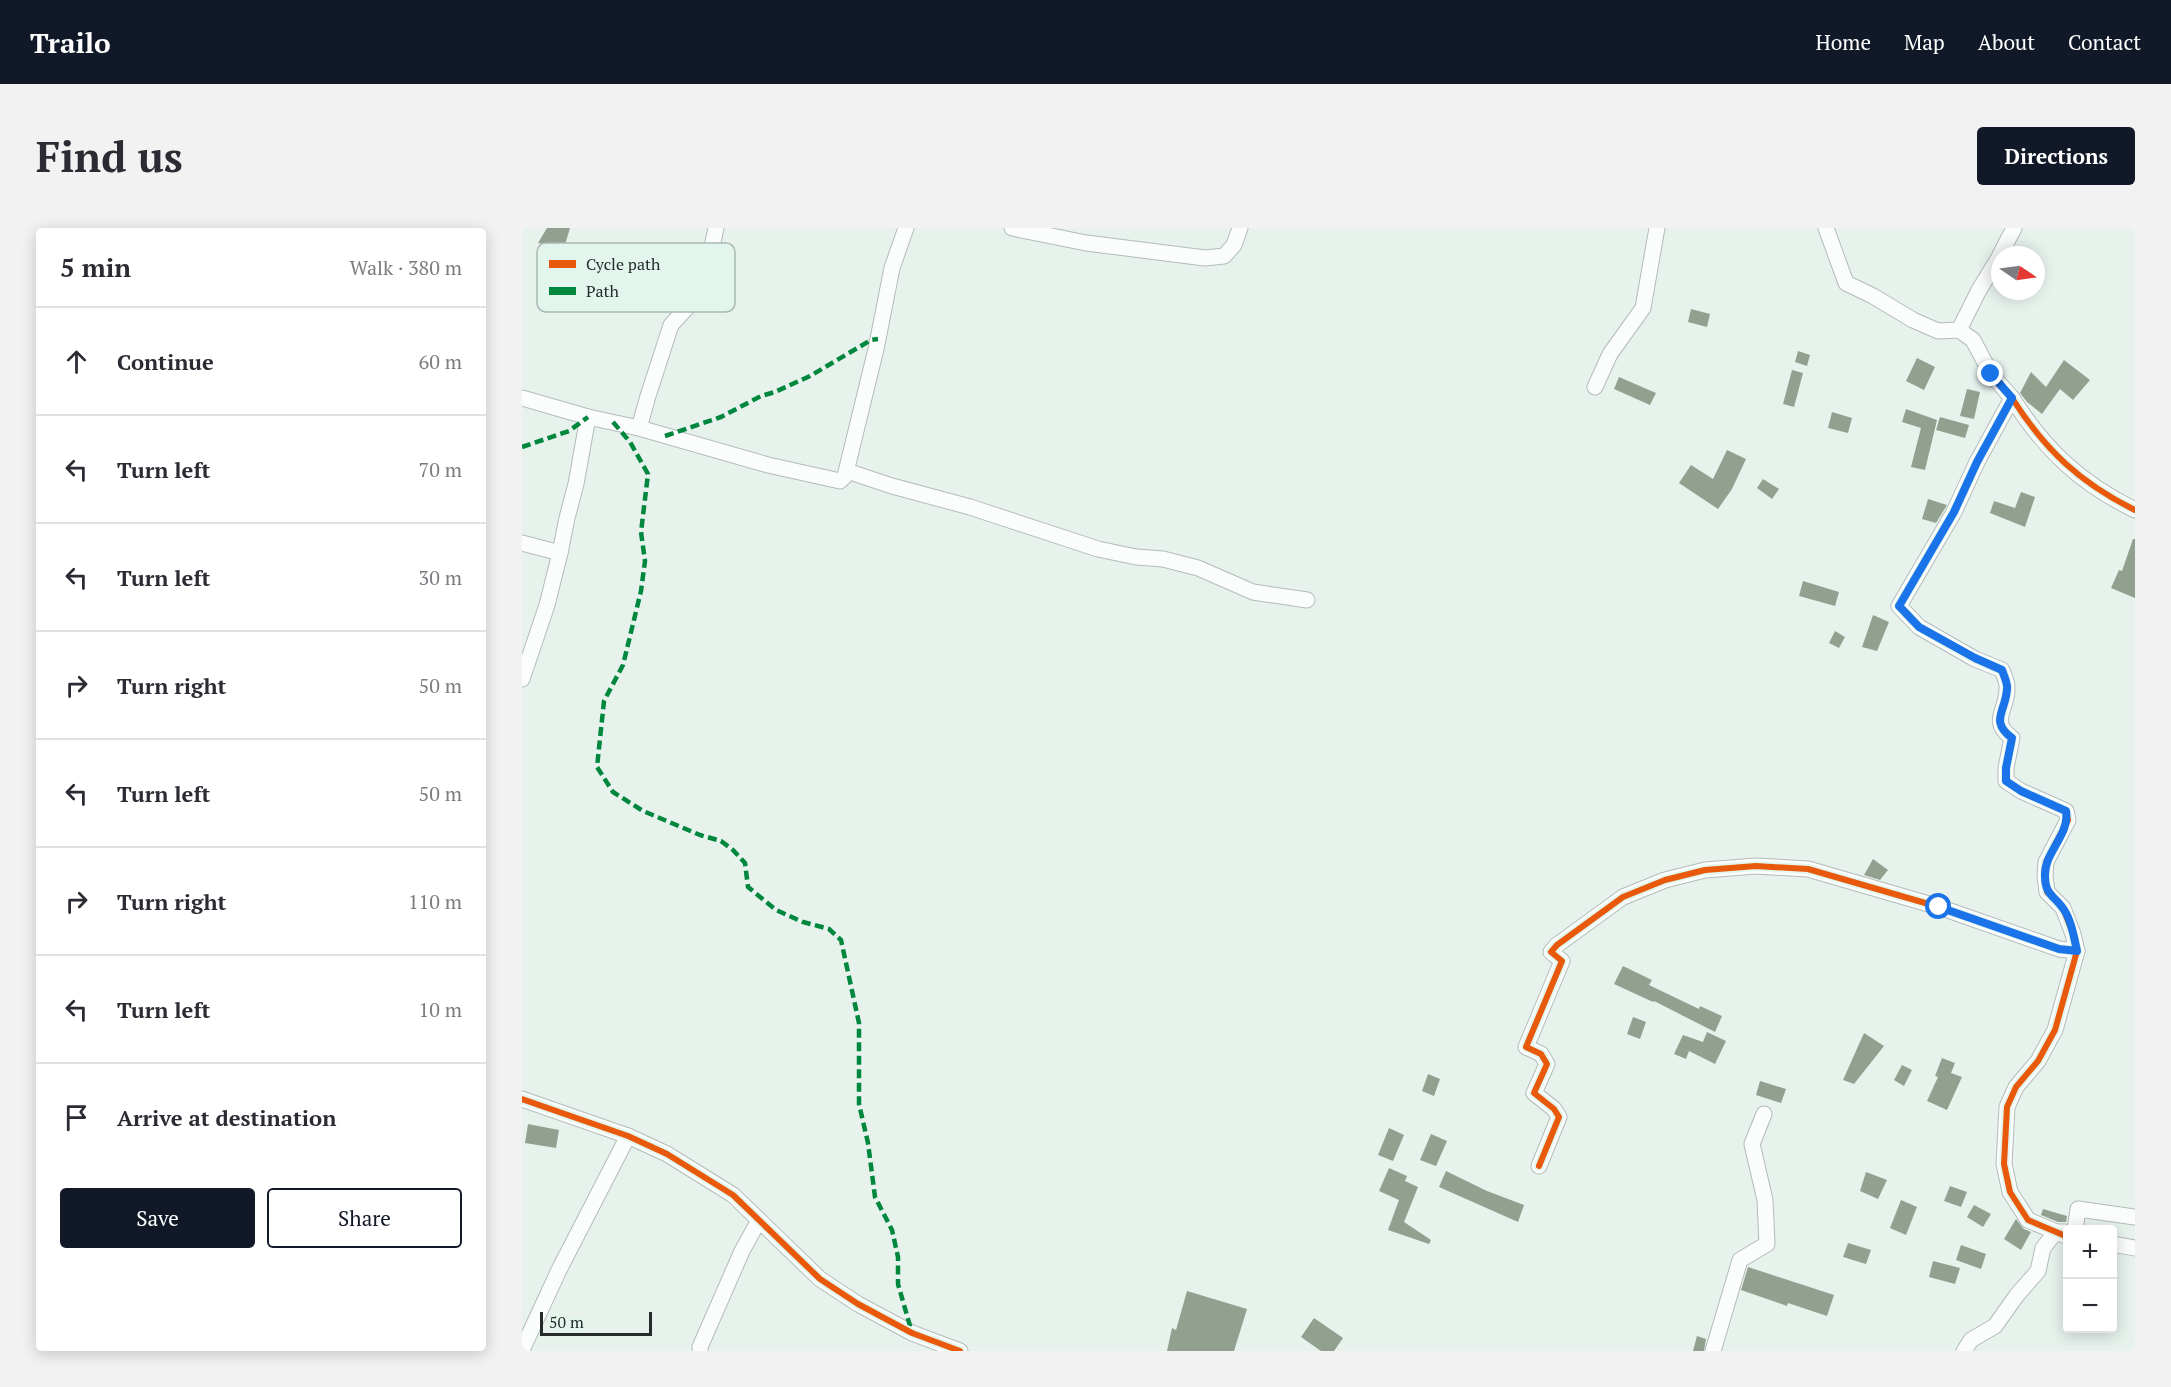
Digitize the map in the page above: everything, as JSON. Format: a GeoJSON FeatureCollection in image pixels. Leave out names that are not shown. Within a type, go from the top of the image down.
{"type":"FeatureCollection","features":[{"type":"Feature","properties":{"kind":"street"},"geometry":{"type":"LineString","coordinates":[[713,243],[716,228]]}},
{"type":"Feature","properties":{"kind":"street"},"geometry":{"type":"LineString","coordinates":[[522,398],[588,417],[639,428],[768,465],[840,481],[845,476],[876,350],[892,268],[906,228]]}},
{"type":"Feature","properties":{"kind":"street"},"geometry":{"type":"LineString","coordinates":[[1012,228],[1086,243],[1205,258],[1224,256],[1234,245],[1240,228]]}},
{"type":"Feature","properties":{"kind":"street"},"geometry":{"type":"LineString","coordinates":[[1595,387],[1610,354],[1643,308],[1657,228]]}},
{"type":"Feature","properties":{"kind":"street"},"geometry":{"type":"LineString","coordinates":[[1826,228],[1846,283],[1913,320],[1938,331],[1959,330],[1973,340],[1991,374],[2012,398],[2036,435],[2071,470],[2120,503],[2135,510]]}},
{"type":"Feature","properties":{"kind":"street"},"geometry":{"type":"LineString","coordinates":[[2005,246],[2014,228]]}},
{"type":"Feature","properties":{"kind":"street"},"geometry":{"type":"LineString","coordinates":[[1959,330],[1991,270]]}},
{"type":"Feature","properties":{"kind":"street"},"geometry":{"type":"LineString","coordinates":[[639,428],[671,325],[683,312]]}},
{"type":"Feature","properties":{"kind":"street"},"geometry":{"type":"LineString","coordinates":[[2012,398],[1977,462],[1954,512],[1899,606],[1919,627],[2002,670],[2007,689],[1999,718],[2003,732],[2012,738],[2006,781],[2021,791],[2066,811],[2068,820],[2046,862],[2044,876],[2047,892],[2063,908],[2077,951],[2055,1030],[2038,1061],[2016,1087],[2007,1107],[2004,1164],[2010,1192],[2028,1220],[2063,1234]]}},
{"type":"Feature","properties":{"kind":"street"},"geometry":{"type":"LineString","coordinates":[[522,679],[547,605],[576,484],[588,417]]}},
{"type":"Feature","properties":{"kind":"street"},"geometry":{"type":"LineString","coordinates":[[846,471],[970,507],[1098,549],[1136,557],[1163,559],[1198,568],[1253,592],[1307,600]]}},
{"type":"Feature","properties":{"kind":"street"},"geometry":{"type":"LineString","coordinates":[[522,543],[560,553]]}},
{"type":"Feature","properties":{"kind":"street"},"geometry":{"type":"LineString","coordinates":[[1539,1166],[1560,1117],[1554,1109],[1534,1093],[1547,1064],[1541,1054],[1526,1047],[1562,961],[1551,952],[1588,921],[1623,897],[1665,880],[1705,870],[1756,866],[1808,869],[1939,907],[2059,949],[2077,951]]}},
{"type":"Feature","properties":{"kind":"street"},"geometry":{"type":"LineString","coordinates":[[522,1099],[628,1136],[667,1154],[732,1195],[820,1279],[858,1304],[912,1333],[960,1351]]}},
{"type":"Feature","properties":{"kind":"street"},"geometry":{"type":"LineString","coordinates":[[1713,1351],[1740,1260],[1767,1244],[1765,1200],[1752,1144],[1764,1114]]}},
{"type":"Feature","properties":{"kind":"street"},"geometry":{"type":"LineString","coordinates":[[522,1350],[559,1270],[628,1136]]}},
{"type":"Feature","properties":{"kind":"street"},"geometry":{"type":"LineString","coordinates":[[2076,1225],[2078,1209],[2135,1217]]}},
{"type":"Feature","properties":{"kind":"street"},"geometry":{"type":"LineString","coordinates":[[700,1351],[742,1251],[759,1220]]}},
{"type":"Feature","properties":{"kind":"street"},"geometry":{"type":"LineString","coordinates":[[1964,1351],[1971,1340],[1995,1326],[2038,1271],[2043,1248],[2063,1235]]}},
{"type":"Feature","properties":{"kind":"street"},"geometry":{"type":"LineString","coordinates":[[2117,1245],[2135,1248]]}},
{"type":"Feature","properties":{"kind":"building"},"geometry":{"type":"Polygon","coordinates":[[[547,228],[570,228],[566,243],[538,243],[547,228]]]}},
{"type":"Feature","properties":{"kind":"building"},"geometry":{"type":"Polygon","coordinates":[[[1691,309],[1710,314],[1707,327],[1688,322],[1691,309]]]}},
{"type":"Feature","properties":{"kind":"building"},"geometry":{"type":"Polygon","coordinates":[[[1798,351],[1810,355],[1807,366],[1795,362],[1798,351]]]}},
{"type":"Feature","properties":{"kind":"building"},"geometry":{"type":"Polygon","coordinates":[[[1917,358],[1935,367],[1924,390],[1906,381],[1917,358]]]}},
{"type":"Feature","properties":{"kind":"building"},"geometry":{"type":"Polygon","coordinates":[[[2064,360],[2090,380],[2073,400],[2060,389],[2042,414],[2020,393],[2031,372],[2046,387],[2064,360]]]}},
{"type":"Feature","properties":{"kind":"building"},"geometry":{"type":"Polygon","coordinates":[[[1792,370],[1803,373],[1794,407],[1783,404],[1792,370]]]}},
{"type":"Feature","properties":{"kind":"building"},"geometry":{"type":"Polygon","coordinates":[[[1619,377],[1656,393],[1650,405],[1614,389],[1619,377]]]}},
{"type":"Feature","properties":{"kind":"building"},"geometry":{"type":"Polygon","coordinates":[[[1967,389],[1980,392],[1974,419],[1960,416],[1967,389]]]}},
{"type":"Feature","properties":{"kind":"building"},"geometry":{"type":"Polygon","coordinates":[[[1906,409],[1937,420],[1925,470],[1911,467],[1921,428],[1902,422],[1906,409]]]}},
{"type":"Feature","properties":{"kind":"building"},"geometry":{"type":"Polygon","coordinates":[[[1832,412],[1852,418],[1848,433],[1828,428],[1832,412]]]}},
{"type":"Feature","properties":{"kind":"building"},"geometry":{"type":"Polygon","coordinates":[[[1940,417],[1969,425],[1965,438],[1936,430],[1940,417]]]}},
{"type":"Feature","properties":{"kind":"building"},"geometry":{"type":"Polygon","coordinates":[[[1727,450],[1746,459],[1732,489],[1718,509],[1679,483],[1691,465],[1713,479],[1727,450]]]}},
{"type":"Feature","properties":{"kind":"building"},"geometry":{"type":"Polygon","coordinates":[[[1763,479],[1779,489],[1772,499],[1757,488],[1763,479]]]}},
{"type":"Feature","properties":{"kind":"building"},"geometry":{"type":"Polygon","coordinates":[[[2021,492],[2035,497],[2025,527],[1990,513],[1994,501],[2015,508],[2021,492]]]}},
{"type":"Feature","properties":{"kind":"building"},"geometry":{"type":"Polygon","coordinates":[[[1928,499],[1947,505],[1936,523],[1922,519],[1928,499]]]}},
{"type":"Feature","properties":{"kind":"building"},"geometry":{"type":"Polygon","coordinates":[[[2133,539],[2135,539],[2135,598],[2111,588],[2119,570],[2122,571],[2133,539]]]}},
{"type":"Feature","properties":{"kind":"building"},"geometry":{"type":"Polygon","coordinates":[[[1803,581],[1839,592],[1835,606],[1799,596],[1803,581]]]}},
{"type":"Feature","properties":{"kind":"building"},"geometry":{"type":"Polygon","coordinates":[[[1873,615],[1889,622],[1877,651],[1862,647],[1873,615]]]}},
{"type":"Feature","properties":{"kind":"building"},"geometry":{"type":"Polygon","coordinates":[[[1835,631],[1845,637],[1839,648],[1829,643],[1835,631]]]}},
{"type":"Feature","properties":{"kind":"building"},"geometry":{"type":"Polygon","coordinates":[[[1873,859],[1888,870],[1880,880],[1864,875],[1873,859]]]}},
{"type":"Feature","properties":{"kind":"building"},"geometry":{"type":"Polygon","coordinates":[[[1623,966],[1652,980],[1649,985],[1699,1009],[1700,1006],[1722,1016],[1715,1032],[1654,1001],[1614,984],[1623,966]]]}},
{"type":"Feature","properties":{"kind":"building"},"geometry":{"type":"Polygon","coordinates":[[[1633,1017],[1646,1022],[1640,1039],[1627,1034],[1633,1017]]]}},
{"type":"Feature","properties":{"kind":"building"},"geometry":{"type":"Polygon","coordinates":[[[1707,1032],[1726,1041],[1715,1064],[1689,1051],[1686,1059],[1674,1054],[1683,1035],[1703,1042],[1707,1032]]]}},
{"type":"Feature","properties":{"kind":"building"},"geometry":{"type":"Polygon","coordinates":[[[1864,1033],[1884,1046],[1854,1084],[1843,1080],[1864,1033]]]}},
{"type":"Feature","properties":{"kind":"building"},"geometry":{"type":"Polygon","coordinates":[[[1942,1058],[1955,1063],[1951,1073],[1962,1077],[1947,1110],[1927,1101],[1938,1077],[1935,1076],[1942,1058]]]}},
{"type":"Feature","properties":{"kind":"building"},"geometry":{"type":"Polygon","coordinates":[[[1902,1065],[1912,1070],[1904,1086],[1894,1080],[1902,1065]]]}},
{"type":"Feature","properties":{"kind":"building"},"geometry":{"type":"Polygon","coordinates":[[[1428,1074],[1440,1079],[1434,1096],[1422,1091],[1428,1074]]]}},
{"type":"Feature","properties":{"kind":"building"},"geometry":{"type":"Polygon","coordinates":[[[1760,1081],[1786,1089],[1781,1103],[1756,1095],[1760,1081]]]}},
{"type":"Feature","properties":{"kind":"building"},"geometry":{"type":"Polygon","coordinates":[[[528,1124],[559,1130],[556,1148],[525,1143],[528,1124]]]}},
{"type":"Feature","properties":{"kind":"building"},"geometry":{"type":"Polygon","coordinates":[[[1389,1128],[1404,1135],[1393,1161],[1378,1155],[1389,1128]]]}},
{"type":"Feature","properties":{"kind":"building"},"geometry":{"type":"Polygon","coordinates":[[[1431,1134],[1447,1141],[1436,1166],[1420,1160],[1431,1134]]]}},
{"type":"Feature","properties":{"kind":"building"},"geometry":{"type":"Polygon","coordinates":[[[1389,1168],[1407,1176],[1405,1181],[1418,1187],[1404,1222],[1431,1240],[1429,1244],[1388,1230],[1399,1200],[1379,1191],[1389,1168]]]}},
{"type":"Feature","properties":{"kind":"building"},"geometry":{"type":"Polygon","coordinates":[[[1446,1171],[1487,1191],[1524,1205],[1518,1222],[1439,1187],[1446,1171]]]}},
{"type":"Feature","properties":{"kind":"building"},"geometry":{"type":"Polygon","coordinates":[[[1866,1172],[1887,1180],[1878,1199],[1860,1191],[1866,1172]]]}},
{"type":"Feature","properties":{"kind":"building"},"geometry":{"type":"Polygon","coordinates":[[[1950,1186],[1967,1192],[1961,1207],[1944,1201],[1950,1186]]]}},
{"type":"Feature","properties":{"kind":"building"},"geometry":{"type":"Polygon","coordinates":[[[1901,1200],[1917,1207],[1906,1235],[1890,1228],[1901,1200]]]}},
{"type":"Feature","properties":{"kind":"building"},"geometry":{"type":"Polygon","coordinates":[[[1974,1205],[1991,1214],[1983,1227],[1967,1217],[1974,1205]]]}},
{"type":"Feature","properties":{"kind":"building"},"geometry":{"type":"Polygon","coordinates":[[[2043,1209],[2067,1216],[2066,1222],[2058,1222],[2041,1215],[2043,1209]]]}},
{"type":"Feature","properties":{"kind":"building"},"geometry":{"type":"Polygon","coordinates":[[[2016,1219],[2024,1229],[2031,1232],[2021,1250],[2004,1239],[2016,1219]]]}},
{"type":"Feature","properties":{"kind":"building"},"geometry":{"type":"Polygon","coordinates":[[[1848,1243],[1871,1250],[1866,1264],[1843,1257],[1848,1243]]]}},
{"type":"Feature","properties":{"kind":"building"},"geometry":{"type":"Polygon","coordinates":[[[1961,1245],[1986,1254],[1981,1269],[1956,1260],[1961,1245]]]}},
{"type":"Feature","properties":{"kind":"building"},"geometry":{"type":"Polygon","coordinates":[[[1933,1261],[1960,1268],[1955,1284],[1929,1277],[1933,1261]]]}},
{"type":"Feature","properties":{"kind":"building"},"geometry":{"type":"Polygon","coordinates":[[[1748,1267],[1834,1295],[1827,1316],[1788,1303],[1787,1306],[1741,1290],[1748,1267]]]}},
{"type":"Feature","properties":{"kind":"building"},"geometry":{"type":"Polygon","coordinates":[[[1187,1291],[1247,1309],[1234,1351],[1167,1351],[1172,1328],[1176,1330],[1187,1291]]]}},
{"type":"Feature","properties":{"kind":"building"},"geometry":{"type":"Polygon","coordinates":[[[1314,1318],[1343,1338],[1334,1351],[1321,1351],[1301,1337],[1314,1318]]]}},
{"type":"Feature","properties":{"kind":"building"},"geometry":{"type":"Polygon","coordinates":[[[1697,1336],[1706,1339],[1704,1351],[1693,1351],[1697,1336]]]}},
{"type":"Feature","properties":{"kind":"marked path"},"geometry":{"type":"LineString","coordinates":[[665,436],[721,417],[761,396],[810,376],[871,340],[878,339]]}},
{"type":"Feature","properties":{"kind":"marked path"},"geometry":{"type":"LineString","coordinates":[[522,447],[569,431],[588,417]]}},
{"type":"Feature","properties":{"kind":"marked path"},"geometry":{"type":"LineString","coordinates":[[613,422],[630,442],[648,474],[641,532],[645,561],[641,591],[623,665],[604,701],[597,767],[613,792],[643,811],[700,835],[721,841],[733,850],[745,863],[748,887],[776,910],[803,922],[829,929],[841,940],[859,1023],[859,1104],[868,1143],[875,1197],[892,1230],[898,1257],[898,1284],[912,1333]]}},
{"type":"Feature","properties":{"kind":"cycle path"},"geometry":{"type":"LineString","coordinates":[[2063,1235],[2028,1220],[2010,1192],[2004,1164],[2007,1107],[2016,1087],[2038,1061],[2055,1030],[2077,951],[2063,908],[2047,892],[2045,876],[2046,862],[2068,820],[2066,811],[2021,791],[2006,781],[2012,738],[2005,732],[2000,721],[2007,687],[2002,670],[1975,659],[1919,627],[1899,606],[1954,512],[1977,462],[2012,398],[2037,434],[2065,463],[2097,488],[2135,510]]}},
{"type":"Feature","properties":{"kind":"cycle path"},"geometry":{"type":"LineString","coordinates":[[1539,1166],[1559,1117],[1554,1109],[1534,1093],[1547,1064],[1541,1054],[1526,1047],[1562,961],[1551,952],[1557,945],[1623,897],[1665,880],[1705,870],[1756,866],[1808,869],[1939,907],[2059,949],[2077,951]]}},
{"type":"Feature","properties":{"kind":"cycle path"},"geometry":{"type":"LineString","coordinates":[[522,1099],[628,1136],[667,1154],[733,1195],[820,1279],[858,1304],[912,1333],[960,1351]]}},
{"type":"Feature","properties":{"kind":"route"},"geometry":{"type":"LineString","coordinates":[[1939,907],[2059,949],[2077,951],[2063,908],[2047,892],[2044,876],[2046,862],[2068,820],[2066,811],[2021,791],[2006,781],[2012,738],[2003,732],[1999,718],[2007,689],[2002,670],[1919,627],[1899,606],[1954,512],[1977,462],[2012,398],[1991,374]]}}]}
